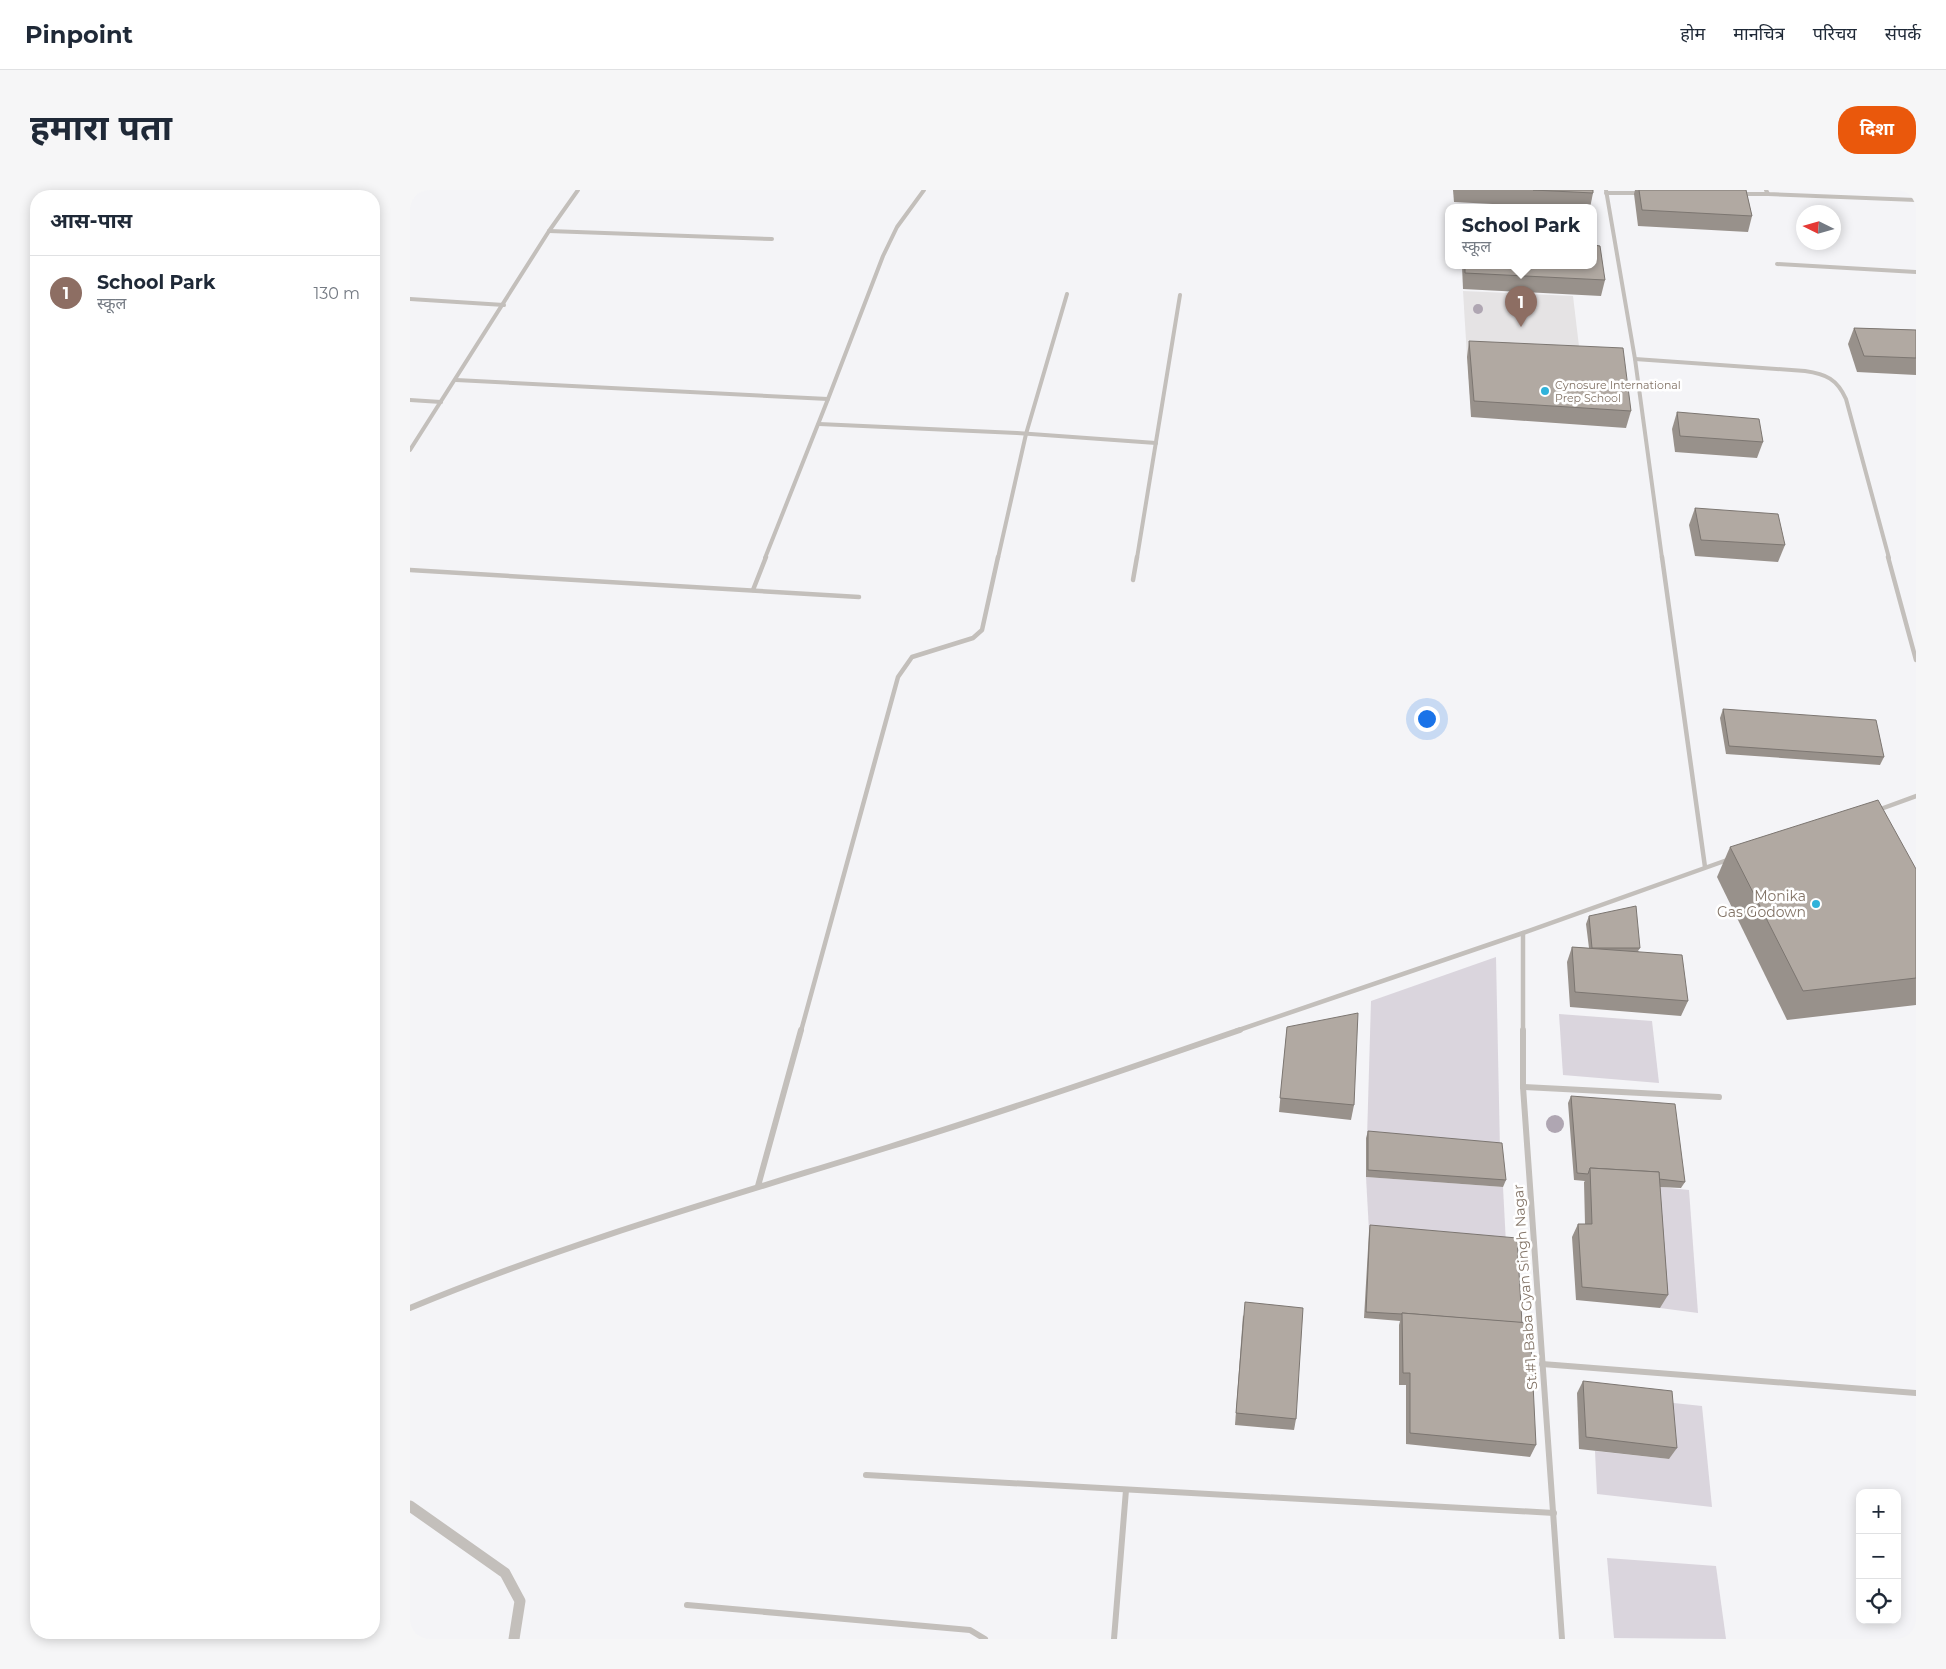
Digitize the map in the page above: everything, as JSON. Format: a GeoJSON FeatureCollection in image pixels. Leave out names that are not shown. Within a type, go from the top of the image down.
{"type":"FeatureCollection","features":[{"type":"Feature","properties":{"kind":"street"},"geometry":{"type":"LineString","coordinates":[[410,450],[504,305],[549,231],[578,190]]}},
{"type":"Feature","properties":{"kind":"street"},"geometry":{"type":"LineString","coordinates":[[753,590],[883,256],[897,227],[924,190]]}},
{"type":"Feature","properties":{"kind":"street"},"geometry":{"type":"LineString","coordinates":[[1644,193],[1606,192],[1635,359],[1705,867]]}},
{"type":"Feature","properties":{"kind":"street"},"geometry":{"type":"LineString","coordinates":[[1740,194],[1767,192],[1916,200]]}},
{"type":"Feature","properties":{"kind":"street"},"geometry":{"type":"LineString","coordinates":[[549,231],[772,239]]}},
{"type":"Feature","properties":{"kind":"street"},"geometry":{"type":"LineString","coordinates":[[1776,264],[1916,272]]}},
{"type":"Feature","properties":{"kind":"street"},"geometry":{"type":"LineString","coordinates":[[758,1186],[898,677],[912,657],[972,638],[982,630],[1038,387],[1068,294]]}},
{"type":"Feature","properties":{"kind":"street"},"geometry":{"type":"LineString","coordinates":[[1133,580],[1180,295]]}},
{"type":"Feature","properties":{"kind":"street"},"geometry":{"type":"LineString","coordinates":[[410,299],[504,305]]}},
{"type":"Feature","properties":{"kind":"street"},"geometry":{"type":"LineString","coordinates":[[1635,359],[1829,374],[1840,385],[1846,399],[1916,660]]}},
{"type":"Feature","properties":{"kind":"street"},"geometry":{"type":"LineString","coordinates":[[456,380],[828,399]]}},
{"type":"Feature","properties":{"kind":"street"},"geometry":{"type":"LineString","coordinates":[[410,400],[441,402]]}},
{"type":"Feature","properties":{"kind":"street"},"geometry":{"type":"LineString","coordinates":[[819,424],[1026,434],[1156,443]]}},
{"type":"Feature","properties":{"kind":"street"},"geometry":{"type":"LineString","coordinates":[[410,570],[859,598]]}},
{"type":"Feature","properties":{"kind":"street"},"geometry":{"type":"LineString","coordinates":[[1868,813],[1916,796]]}},
{"type":"Feature","properties":{"kind":"street"},"geometry":{"type":"LineString","coordinates":[[410,1308],[484,1277],[758,1186],[984,1118],[1732,858]]}},
{"type":"Feature","properties":{"kind":"street","name":"St.#1, Baba Gyan Singh Nagar"},"geometry":{"type":"LineString","coordinates":[[1522,932],[1524,1087],[1562,1639]]}},
{"type":"Feature","properties":{"kind":"street"},"geometry":{"type":"LineString","coordinates":[[1524,1087],[1719,1098]]}},
{"type":"Feature","properties":{"kind":"street"},"geometry":{"type":"LineString","coordinates":[[1542,1364],[1916,1393]]}},
{"type":"Feature","properties":{"kind":"street"},"geometry":{"type":"LineString","coordinates":[[866,1475],[1554,1512]]}},
{"type":"Feature","properties":{"kind":"street"},"geometry":{"type":"LineString","coordinates":[[1114,1639],[1126,1490]]}},
{"type":"Feature","properties":{"kind":"street"},"geometry":{"type":"LineString","coordinates":[[410,1506],[505,1573],[520,1601],[514,1639]]}},
{"type":"Feature","properties":{"kind":"street"},"geometry":{"type":"LineString","coordinates":[[687,1604],[970,1630],[984,1639]]}},
{"type":"Feature","properties":{"kind":"shaded area"},"geometry":{"type":"Polygon","coordinates":[[[1463,291],[1573,296],[1581,363],[1467,357],[1463,291]]]}},
{"type":"Feature","properties":{"kind":"shaded area"},"geometry":{"type":"Polygon","coordinates":[[[1496,957],[1500,1150],[1367,1138],[1371,1001],[1496,957]]]}},
{"type":"Feature","properties":{"kind":"shaded area"},"geometry":{"type":"Polygon","coordinates":[[[1559,1014],[1652,1021],[1659,1083],[1563,1075],[1559,1014]]]}},
{"type":"Feature","properties":{"kind":"shaded area"},"geometry":{"type":"Polygon","coordinates":[[[1366,1177],[1503,1187],[1506,1244],[1369,1231],[1366,1177]]]}},
{"type":"Feature","properties":{"kind":"shaded area"},"geometry":{"type":"Polygon","coordinates":[[[1652,1186],[1689,1190],[1698,1313],[1660,1308],[1652,1186]]]}},
{"type":"Feature","properties":{"kind":"shaded area"},"geometry":{"type":"Polygon","coordinates":[[[1664,1402],[1702,1406],[1712,1507],[1597,1494],[1595,1451],[1669,1459],[1664,1402]]]}},
{"type":"Feature","properties":{"kind":"shaded area"},"geometry":{"type":"Polygon","coordinates":[[[1607,1558],[1716,1566],[1726,1639],[1614,1638],[1607,1558]]]}},
{"type":"Feature","properties":{"kind":"building"},"geometry":{"type":"Polygon","coordinates":[[[1533,190],[1593,190],[1593,193],[1533,190]]]}},
{"type":"Feature","properties":{"kind":"building"},"geometry":{"type":"Polygon","coordinates":[[[1639,190],[1746,190],[1752,216],[1642,210],[1639,190]]]}},
{"type":"Feature","properties":{"kind":"building"},"geometry":{"type":"Polygon","coordinates":[[[1597,246],[1600,246],[1605,280],[1465,273],[1465,269],[1597,269],[1597,246]]]}},
{"type":"Feature","properties":{"kind":"building"},"geometry":{"type":"Polygon","coordinates":[[[1854,328],[1916,330],[1916,358],[1864,356],[1854,328]]]}},
{"type":"Feature","properties":{"kind":"building","name":"Cynosure International Prep School"},"geometry":{"type":"Polygon","coordinates":[[[1469,341],[1623,348],[1631,411],[1474,401],[1469,341]]]}},
{"type":"Feature","properties":{"kind":"building"},"geometry":{"type":"Polygon","coordinates":[[[1677,412],[1759,419],[1763,442],[1680,436],[1677,412]]]}},
{"type":"Feature","properties":{"kind":"building"},"geometry":{"type":"Polygon","coordinates":[[[1695,508],[1778,514],[1785,545],[1701,540],[1695,508]]]}},
{"type":"Feature","properties":{"kind":"building"},"geometry":{"type":"Polygon","coordinates":[[[1723,709],[1876,720],[1884,757],[1729,746],[1723,709]]]}},
{"type":"Feature","properties":{"kind":"building","name":"Monika Gas Godown"},"geometry":{"type":"Polygon","coordinates":[[[1878,800],[1916,869],[1916,978],[1803,991],[1730,847],[1878,800]]]}},
{"type":"Feature","properties":{"kind":"building"},"geometry":{"type":"Polygon","coordinates":[[[1636,906],[1640,948],[1592,948],[1589,916],[1636,906]]]}},
{"type":"Feature","properties":{"kind":"building"},"geometry":{"type":"Polygon","coordinates":[[[1572,947],[1682,955],[1688,1001],[1575,992],[1572,947]]]}},
{"type":"Feature","properties":{"kind":"building"},"geometry":{"type":"Polygon","coordinates":[[[1358,1013],[1354,1105],[1280,1098],[1287,1027],[1358,1013]]]}},
{"type":"Feature","properties":{"kind":"building"},"geometry":{"type":"Polygon","coordinates":[[[1571,1096],[1675,1104],[1685,1182],[1659,1179],[1659,1172],[1590,1168],[1588,1174],[1577,1173],[1571,1096]]]}},
{"type":"Feature","properties":{"kind":"building"},"geometry":{"type":"Polygon","coordinates":[[[1368,1131],[1502,1143],[1506,1180],[1368,1170],[1368,1131]]]}},
{"type":"Feature","properties":{"kind":"building"},"geometry":{"type":"Polygon","coordinates":[[[1590,1168],[1659,1172],[1668,1295],[1582,1287],[1578,1224],[1592,1224],[1590,1168]]]}},
{"type":"Feature","properties":{"kind":"building"},"geometry":{"type":"Polygon","coordinates":[[[1370,1225],[1517,1238],[1522,1323],[1402,1313],[1366,1312],[1370,1225]]]}},
{"type":"Feature","properties":{"kind":"building"},"geometry":{"type":"Polygon","coordinates":[[[1245,1302],[1303,1308],[1296,1419],[1236,1413],[1245,1302]]]}},
{"type":"Feature","properties":{"kind":"building"},"geometry":{"type":"Polygon","coordinates":[[[1402,1313],[1530,1323],[1536,1445],[1410,1433],[1410,1373],[1403,1373],[1402,1313]]]}},
{"type":"Feature","properties":{"kind":"building"},"geometry":{"type":"Polygon","coordinates":[[[1583,1381],[1672,1391],[1677,1448],[1586,1437],[1583,1381]]]}},
{"type":"Feature","properties":{"kind":"place","name":"School Park"},"geometry":{"type":"Point","coordinates":[1521,327]}},
{"type":"Feature","properties":{"kind":"place","name":"Cynosure International Prep School"},"geometry":{"type":"Point","coordinates":[1545,391]}},
{"type":"Feature","properties":{"kind":"place","name":"Monika Gas Godown"},"geometry":{"type":"Point","coordinates":[1816,904]}}]}
